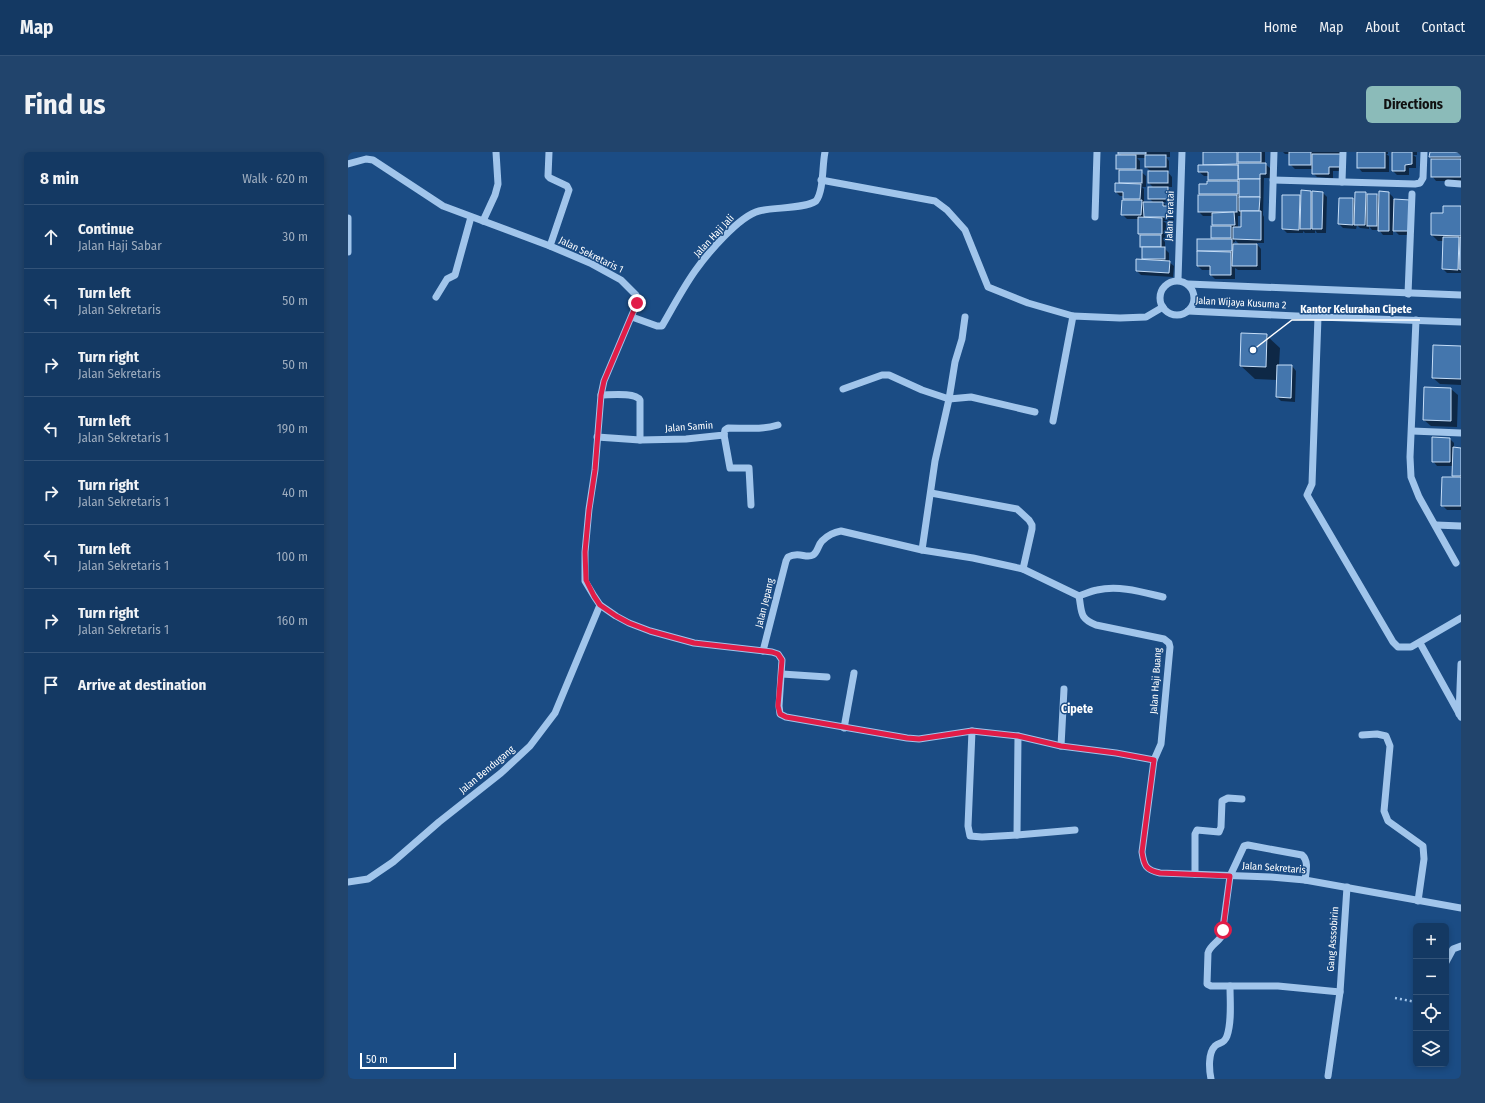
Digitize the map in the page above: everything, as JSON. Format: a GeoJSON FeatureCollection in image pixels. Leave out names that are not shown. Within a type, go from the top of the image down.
{"type":"FeatureCollection","features":[{"type":"Feature","properties":{"kind":"street"},"geometry":{"type":"LineString","coordinates":[[483,221],[495,195],[498,184],[496,152]]}},
{"type":"Feature","properties":{"kind":"street"},"geometry":{"type":"LineString","coordinates":[[549,152],[548,176],[567,186],[570,190],[550,246]]}},
{"type":"Feature","properties":{"kind":"street","name":"Jalan Haji Jali"},"geometry":{"type":"LineString","coordinates":[[632,317],[656,326],[662,326],[696,270],[724,237],[741,221],[758,211],[814,202],[821,193],[824,152]]}},
{"type":"Feature","properties":{"kind":"street"},"geometry":{"type":"LineString","coordinates":[[1094,217],[1097,152]]}},
{"type":"Feature","properties":{"kind":"street","name":"Jalan Teratai"},"geometry":{"type":"LineString","coordinates":[[1178,280],[1182,152]]}},
{"type":"Feature","properties":{"kind":"street"},"geometry":{"type":"LineString","coordinates":[[1272,218],[1274,152]]}},
{"type":"Feature","properties":{"kind":"street"},"geometry":{"type":"LineString","coordinates":[[1342,182],[1343,152]]}},
{"type":"Feature","properties":{"kind":"street"},"geometry":{"type":"LineString","coordinates":[[1273,180],[1415,184],[1420,182],[1423,178],[1424,152]]}},
{"type":"Feature","properties":{"kind":"street","name":"Jalan Sekretaris 1"},"geometry":{"type":"LineString","coordinates":[[348,164],[366,159],[373,160],[443,206],[550,246],[590,263],[621,280],[633,290],[638,298],[632,317],[604,381],[601,395],[595,470],[585,552],[586,580],[600,605],[629,623],[650,631],[694,643],[772,652],[782,660],[782,674],[778,706],[780,714],[786,717],[844,728],[919,739],[972,731],[1018,736],[1061,746],[1116,753],[1154,760]]}},
{"type":"Feature","properties":{"kind":"street"},"geometry":{"type":"LineString","coordinates":[[821,180],[935,201],[947,210],[965,230],[988,287],[1028,303],[1073,316],[1120,318],[1146,317],[1163,307],[1160,298],[1162,290],[1168,283],[1178,280]]}},
{"type":"Feature","properties":{"kind":"street"},"geometry":{"type":"LineString","coordinates":[[1448,183],[1461,184]]}},
{"type":"Feature","properties":{"kind":"street"},"geometry":{"type":"LineString","coordinates":[[1408,294],[1412,194]]}},
{"type":"Feature","properties":{"kind":"street"},"geometry":{"type":"LineString","coordinates":[[436,297],[447,279],[455,275],[471,217]]}},
{"type":"Feature","properties":{"kind":"street"},"geometry":{"type":"LineString","coordinates":[[348,218],[348,252]]}},
{"type":"Feature","properties":{"kind":"street","name":"Jalan Wijaya Kusuma 2"},"geometry":{"type":"LineString","coordinates":[[1178,280],[1188,284],[1461,295]]}},
{"type":"Feature","properties":{"kind":"street","name":"Jalan Wijaya Kusuma 2"},"geometry":{"type":"LineString","coordinates":[[1188,284],[1192,289],[1194,301],[1188,311]]}},
{"type":"Feature","properties":{"kind":"street","name":"Jalan Wijaya Kusuma 2"},"geometry":{"type":"LineString","coordinates":[[1163,307],[1170,313],[1174,314],[1188,311],[1461,322]]}},
{"type":"Feature","properties":{"kind":"street"},"geometry":{"type":"LineString","coordinates":[[1053,421],[1073,316]]}},
{"type":"Feature","properties":{"kind":"street"},"geometry":{"type":"LineString","coordinates":[[965,317],[962,339],[955,362],[949,399],[935,461],[922,550],[973,558],[1023,569],[1079,596],[1096,590],[1108,588],[1163,597]]}},
{"type":"Feature","properties":{"kind":"street"},"geometry":{"type":"LineString","coordinates":[[1318,317],[1312,484],[1307,495],[1393,642],[1398,647],[1411,647],[1420,643],[1461,618]]}},
{"type":"Feature","properties":{"kind":"street"},"geometry":{"type":"LineString","coordinates":[[1416,320],[1410,456],[1411,477],[1419,497],[1456,563]]}},
{"type":"Feature","properties":{"kind":"street"},"geometry":{"type":"LineString","coordinates":[[842,389],[882,375],[889,375],[922,390],[949,399],[971,397],[1035,412]]}},
{"type":"Feature","properties":{"kind":"street"},"geometry":{"type":"LineString","coordinates":[[601,395],[633,395],[639,397],[640,440]]}},
{"type":"Feature","properties":{"kind":"street","name":"Jalan Samin"},"geometry":{"type":"LineString","coordinates":[[597,437],[640,440],[686,439],[724,435],[725,430],[728,428],[755,429],[778,425]]}},
{"type":"Feature","properties":{"kind":"street"},"geometry":{"type":"LineString","coordinates":[[1412,431],[1461,433]]}},
{"type":"Feature","properties":{"kind":"street"},"geometry":{"type":"LineString","coordinates":[[724,435],[730,468],[748,468],[751,506]]}},
{"type":"Feature","properties":{"kind":"street"},"geometry":{"type":"LineString","coordinates":[[930,493],[1017,509],[1029,520],[1032,529],[1023,569]]}},
{"type":"Feature","properties":{"kind":"street"},"geometry":{"type":"LineString","coordinates":[[1436,525],[1461,526]]}},
{"type":"Feature","properties":{"kind":"street","name":"Jalan Jepang"},"geometry":{"type":"LineString","coordinates":[[764,651],[788,556],[793,554],[808,556],[813,555],[816,553],[821,542],[835,532],[841,530],[922,550]]}},
{"type":"Feature","properties":{"kind":"street","name":"Jalan Haji Buang"},"geometry":{"type":"LineString","coordinates":[[1079,596],[1083,616],[1086,621],[1096,625],[1164,639],[1169,643],[1170,647],[1161,744],[1154,760]]}},
{"type":"Feature","properties":{"kind":"street","name":"Jalan Bendugang"},"geometry":{"type":"LineString","coordinates":[[348,882],[368,879],[393,862],[439,822],[502,773],[530,746],[555,713],[600,605]]}},
{"type":"Feature","properties":{"kind":"street"},"geometry":{"type":"LineString","coordinates":[[1420,643],[1460,715]]}},
{"type":"Feature","properties":{"kind":"street"},"geometry":{"type":"LineString","coordinates":[[1460,715],[1461,664]]}},
{"type":"Feature","properties":{"kind":"street"},"geometry":{"type":"LineString","coordinates":[[844,728],[854,673]]}},
{"type":"Feature","properties":{"kind":"street"},"geometry":{"type":"LineString","coordinates":[[782,674],[828,677]]}},
{"type":"Feature","properties":{"kind":"street"},"geometry":{"type":"LineString","coordinates":[[1061,746],[1064,689]]}},
{"type":"Feature","properties":{"kind":"street"},"geometry":{"type":"LineString","coordinates":[[972,731],[968,826],[970,836],[982,837],[1075,830]]}},
{"type":"Feature","properties":{"kind":"street"},"geometry":{"type":"LineString","coordinates":[[1362,735],[1377,734],[1386,736],[1390,746],[1384,811],[1388,821],[1423,846],[1424,859],[1418,901]]}},
{"type":"Feature","properties":{"kind":"street"},"geometry":{"type":"LineString","coordinates":[[1017,835],[1018,736]]}},
{"type":"Feature","properties":{"kind":"street","name":"Jalan Sekretaris"},"geometry":{"type":"LineString","coordinates":[[1154,760],[1142,852],[1143,860],[1150,871],[1160,873],[1305,880],[1461,908]]}},
{"type":"Feature","properties":{"kind":"street"},"geometry":{"type":"LineString","coordinates":[[1195,874],[1195,834],[1197,830],[1219,832],[1222,827],[1222,801],[1228,798],[1242,799]]}},
{"type":"Feature","properties":{"kind":"street"},"geometry":{"type":"LineString","coordinates":[[1305,880],[1307,863],[1306,859],[1302,855],[1248,845],[1242,847],[1230,876],[1222,935],[1208,953],[1207,984],[1211,986],[1278,986],[1340,992]]}},
{"type":"Feature","properties":{"kind":"street","name":"Gang Asssobirin"},"geometry":{"type":"LineString","coordinates":[[1328,1076],[1340,992],[1347,887]]}},
{"type":"Feature","properties":{"kind":"street"},"geometry":{"type":"LineString","coordinates":[[1448,959],[1453,949],[1461,946]]}},
{"type":"Feature","properties":{"kind":"street"},"geometry":{"type":"LineString","coordinates":[[1211,1079],[1209,1070],[1212,1051],[1215,1046],[1221,1043],[1227,1036],[1230,1012],[1230,986]]}},
{"type":"Feature","properties":{"kind":"path"},"geometry":{"type":"LineString","coordinates":[[1395,998],[1413,1001]]}},
{"type":"Feature","properties":{"kind":"building"},"geometry":{"type":"Polygon","coordinates":[[[1118,152],[1146,152],[1146,154],[1118,154],[1118,152]]]}},
{"type":"Feature","properties":{"kind":"building"},"geometry":{"type":"Polygon","coordinates":[[[1203,152],[1237,152],[1237,164],[1203,165],[1203,152]]]}},
{"type":"Feature","properties":{"kind":"building"},"geometry":{"type":"Polygon","coordinates":[[[1238,152],[1261,152],[1261,162],[1238,162],[1238,152]]]}},
{"type":"Feature","properties":{"kind":"building"},"geometry":{"type":"Polygon","coordinates":[[[1289,152],[1311,152],[1311,165],[1289,165],[1289,152]]]}},
{"type":"Feature","properties":{"kind":"building"},"geometry":{"type":"Polygon","coordinates":[[[1357,152],[1385,152],[1385,168],[1357,168],[1357,152]]]}},
{"type":"Feature","properties":{"kind":"building"},"geometry":{"type":"Polygon","coordinates":[[[1392,152],[1412,152],[1412,164],[1405,165],[1405,171],[1392,171],[1392,152]]]}},
{"type":"Feature","properties":{"kind":"building"},"geometry":{"type":"Polygon","coordinates":[[[1430,152],[1461,152],[1461,157],[1429,157],[1430,152]]]}},
{"type":"Feature","properties":{"kind":"building"},"geometry":{"type":"Polygon","coordinates":[[[1312,154],[1341,154],[1341,167],[1329,167],[1329,174],[1312,174],[1312,154]]]}},
{"type":"Feature","properties":{"kind":"building"},"geometry":{"type":"Polygon","coordinates":[[[1116,155],[1136,155],[1136,169],[1116,169],[1116,155]]]}},
{"type":"Feature","properties":{"kind":"building"},"geometry":{"type":"Polygon","coordinates":[[[1145,155],[1166,155],[1166,167],[1145,167],[1145,155]]]}},
{"type":"Feature","properties":{"kind":"building"},"geometry":{"type":"Polygon","coordinates":[[[1431,159],[1461,159],[1461,177],[1431,177],[1431,159]]]}},
{"type":"Feature","properties":{"kind":"building"},"geometry":{"type":"Polygon","coordinates":[[[1238,163],[1266,163],[1266,174],[1260,174],[1260,179],[1238,179],[1238,163]]]}},
{"type":"Feature","properties":{"kind":"building"},"geometry":{"type":"Polygon","coordinates":[[[1198,165],[1238,165],[1238,180],[1208,180],[1208,172],[1198,172],[1198,165]]]}},
{"type":"Feature","properties":{"kind":"building"},"geometry":{"type":"Polygon","coordinates":[[[1119,170],[1142,170],[1142,183],[1119,183],[1119,170]]]}},
{"type":"Feature","properties":{"kind":"building"},"geometry":{"type":"Polygon","coordinates":[[[1148,171],[1168,171],[1168,183],[1148,183],[1148,171]]]}},
{"type":"Feature","properties":{"kind":"building"},"geometry":{"type":"Polygon","coordinates":[[[1239,179],[1260,179],[1260,197],[1239,197],[1239,179]]]}},
{"type":"Feature","properties":{"kind":"building"},"geometry":{"type":"Polygon","coordinates":[[[1207,181],[1238,181],[1238,194],[1199,194],[1199,184],[1207,184],[1207,181]]]}},
{"type":"Feature","properties":{"kind":"building"},"geometry":{"type":"Polygon","coordinates":[[[1115,183],[1141,184],[1140,199],[1123,199],[1123,192],[1115,192],[1115,183]]]}},
{"type":"Feature","properties":{"kind":"building"},"geometry":{"type":"Polygon","coordinates":[[[1148,187],[1168,187],[1168,199],[1148,199],[1148,187]]]}},
{"type":"Feature","properties":{"kind":"building"},"geometry":{"type":"Polygon","coordinates":[[[1301,190],[1311,191],[1311,229],[1300,229],[1301,190]]]}},
{"type":"Feature","properties":{"kind":"building"},"geometry":{"type":"Polygon","coordinates":[[[1312,191],[1323,192],[1322,229],[1312,229],[1312,191]]]}},
{"type":"Feature","properties":{"kind":"building"},"geometry":{"type":"Polygon","coordinates":[[[1379,191],[1389,192],[1389,231],[1378,231],[1379,191]]]}},
{"type":"Feature","properties":{"kind":"building"},"geometry":{"type":"Polygon","coordinates":[[[1355,192],[1366,192],[1365,225],[1354,225],[1355,192]]]}},
{"type":"Feature","properties":{"kind":"building"},"geometry":{"type":"Polygon","coordinates":[[[1367,194],[1377,194],[1377,226],[1367,226],[1367,194]]]}},
{"type":"Feature","properties":{"kind":"building"},"geometry":{"type":"Polygon","coordinates":[[[1198,195],[1237,195],[1237,212],[1198,212],[1198,195]]]}},
{"type":"Feature","properties":{"kind":"building"},"geometry":{"type":"Polygon","coordinates":[[[1282,195],[1300,195],[1299,230],[1282,229],[1282,195]]]}},
{"type":"Feature","properties":{"kind":"building"},"geometry":{"type":"Polygon","coordinates":[[[1239,197],[1260,197],[1259,211],[1239,211],[1239,197]]]}},
{"type":"Feature","properties":{"kind":"building"},"geometry":{"type":"Polygon","coordinates":[[[1339,198],[1353,198],[1353,225],[1338,224],[1339,198]]]}},
{"type":"Feature","properties":{"kind":"building"},"geometry":{"type":"Polygon","coordinates":[[[1394,199],[1410,200],[1410,231],[1393,231],[1394,199]]]}},
{"type":"Feature","properties":{"kind":"building"},"geometry":{"type":"Polygon","coordinates":[[[1122,200],[1142,200],[1141,215],[1121,215],[1122,200]]]}},
{"type":"Feature","properties":{"kind":"building"},"geometry":{"type":"Polygon","coordinates":[[[1143,202],[1163,202],[1163,206],[1170,206],[1170,217],[1144,217],[1143,202]]]}},
{"type":"Feature","properties":{"kind":"building"},"geometry":{"type":"Polygon","coordinates":[[[1443,206],[1461,206],[1461,236],[1431,235],[1431,213],[1443,213],[1443,206]]]}},
{"type":"Feature","properties":{"kind":"building"},"geometry":{"type":"Polygon","coordinates":[[[1241,211],[1261,211],[1261,240],[1233,239],[1233,227],[1241,227],[1241,211]]]}},
{"type":"Feature","properties":{"kind":"building"},"geometry":{"type":"Polygon","coordinates":[[[1234,212],[1235,225],[1212,225],[1212,213],[1234,212]]]}},
{"type":"Feature","properties":{"kind":"building"},"geometry":{"type":"Polygon","coordinates":[[[1138,217],[1162,218],[1162,234],[1138,234],[1138,217]]]}},
{"type":"Feature","properties":{"kind":"building"},"geometry":{"type":"Polygon","coordinates":[[[1211,226],[1231,226],[1231,238],[1211,238],[1211,226]]]}},
{"type":"Feature","properties":{"kind":"building"},"geometry":{"type":"Polygon","coordinates":[[[1140,235],[1161,235],[1161,247],[1140,247],[1140,235]]]}},
{"type":"Feature","properties":{"kind":"building"},"geometry":{"type":"Polygon","coordinates":[[[1443,237],[1459,237],[1458,270],[1442,269],[1443,237]]]}},
{"type":"Feature","properties":{"kind":"building"},"geometry":{"type":"Polygon","coordinates":[[[1461,237],[1461,270],[1459,269],[1461,237]]]}},
{"type":"Feature","properties":{"kind":"building"},"geometry":{"type":"Polygon","coordinates":[[[1197,239],[1232,239],[1232,251],[1197,251],[1197,239]]]}},
{"type":"Feature","properties":{"kind":"building"},"geometry":{"type":"Polygon","coordinates":[[[1233,244],[1257,244],[1257,266],[1232,266],[1233,244]]]}},
{"type":"Feature","properties":{"kind":"building"},"geometry":{"type":"Polygon","coordinates":[[[1142,247],[1165,247],[1165,259],[1142,259],[1142,247]]]}},
{"type":"Feature","properties":{"kind":"building"},"geometry":{"type":"Polygon","coordinates":[[[1197,251],[1231,252],[1231,275],[1210,275],[1210,266],[1197,266],[1197,251]]]}},
{"type":"Feature","properties":{"kind":"building"},"geometry":{"type":"Polygon","coordinates":[[[1136,259],[1170,261],[1169,273],[1136,271],[1136,259]]]}},
{"type":"Feature","properties":{"kind":"building"},"geometry":{"type":"Polygon","coordinates":[[[1241,333],[1267,334],[1266,367],[1240,366],[1241,333]]]}},
{"type":"Feature","properties":{"kind":"building"},"geometry":{"type":"Polygon","coordinates":[[[1433,345],[1461,346],[1461,379],[1432,378],[1433,345]]]}},
{"type":"Feature","properties":{"kind":"building"},"geometry":{"type":"Polygon","coordinates":[[[1277,365],[1292,365],[1291,398],[1276,397],[1277,365]]]}},
{"type":"Feature","properties":{"kind":"building"},"geometry":{"type":"Polygon","coordinates":[[[1424,387],[1451,388],[1451,421],[1423,420],[1424,387]]]}},
{"type":"Feature","properties":{"kind":"building"},"geometry":{"type":"Polygon","coordinates":[[[1432,437],[1450,438],[1450,462],[1432,462],[1432,437]]]}},
{"type":"Feature","properties":{"kind":"building"},"geometry":{"type":"Polygon","coordinates":[[[1453,447],[1461,448],[1461,476],[1452,476],[1453,447]]]}},
{"type":"Feature","properties":{"kind":"building"},"geometry":{"type":"Polygon","coordinates":[[[1442,477],[1461,477],[1461,506],[1441,506],[1442,477]]]}},
{"type":"Feature","properties":{"kind":"place","name":"Kantor Kelurahan Cipete"},"geometry":{"type":"Point","coordinates":[1253,350]}},
{"type":"Feature","properties":{"kind":"district","name":"Cipete"},"geometry":{"type":"Point","coordinates":[1077,709]}},
{"type":"Feature","properties":{"kind":"route"},"geometry":{"type":"LineString","coordinates":[[637,303],[604,381],[601,395],[595,470],[585,552],[586,580],[600,605],[629,623],[650,631],[677,637],[694,643],[772,652],[778,654],[782,660],[782,674],[778,706],[780,714],[786,717],[844,728],[919,739],[972,731],[1018,736],[1061,746],[1116,753],[1154,760],[1142,852],[1143,860],[1150,871],[1160,873],[1230,876],[1223,930]]}}]}
